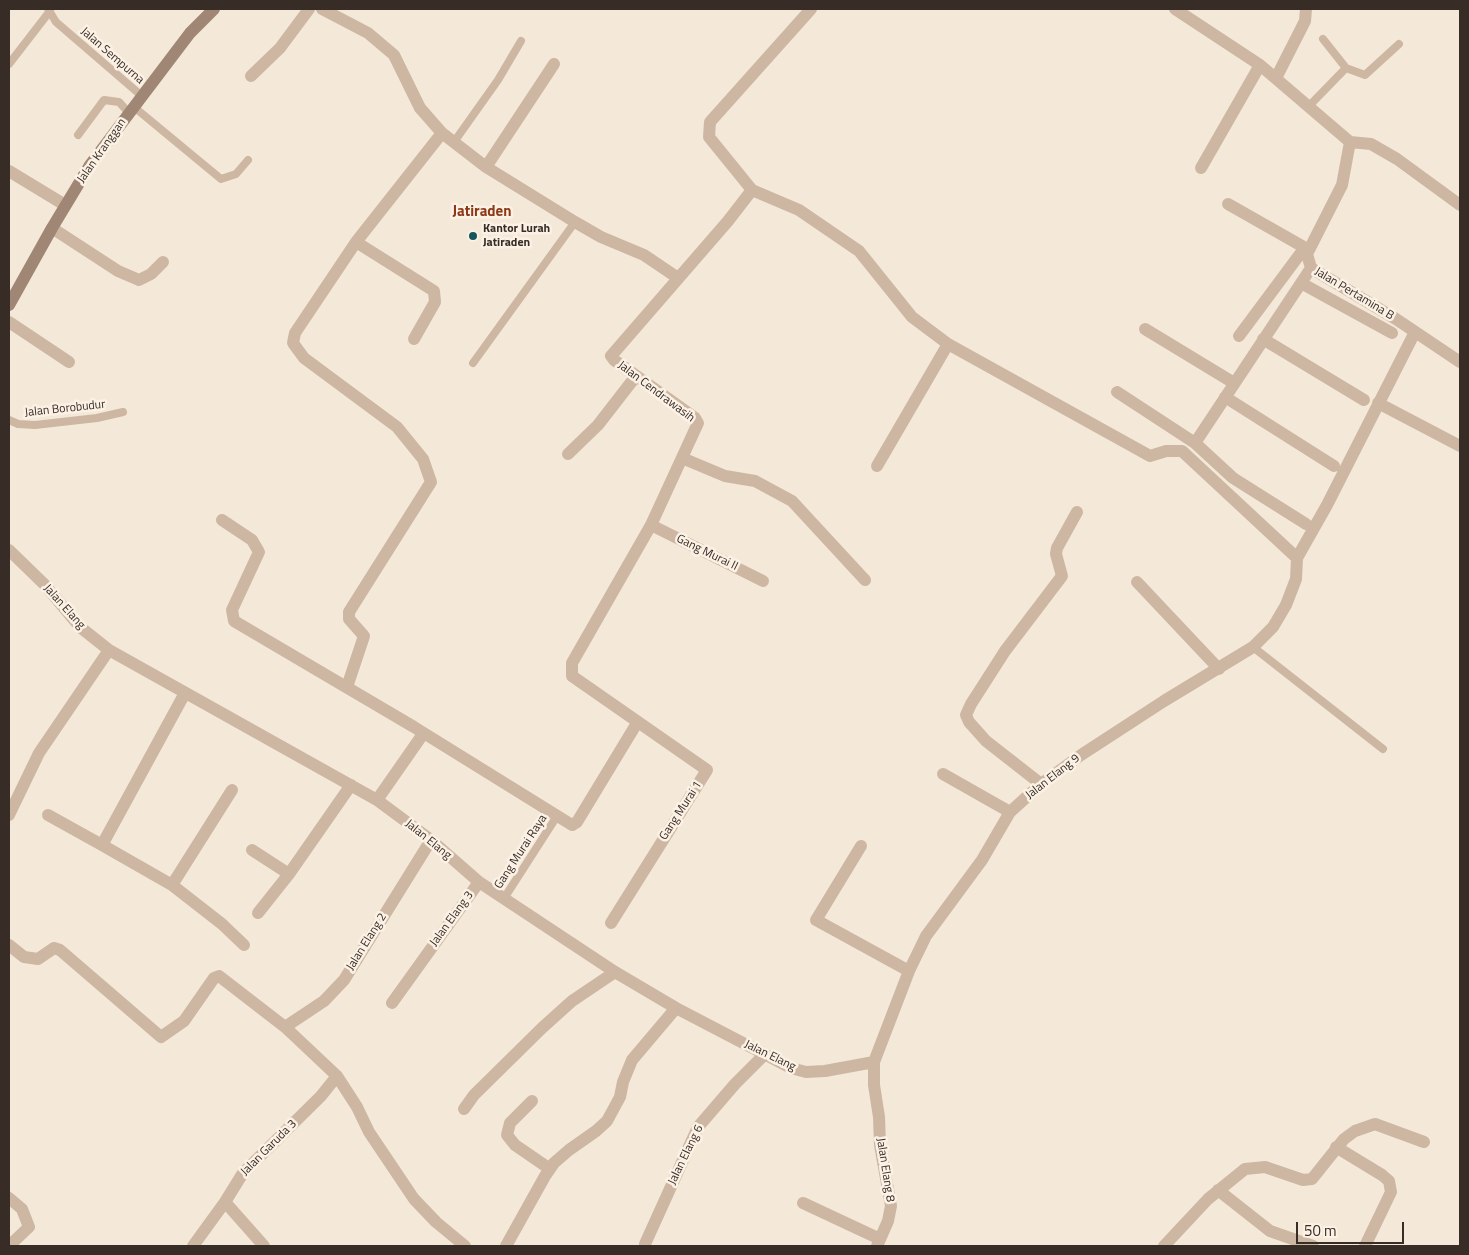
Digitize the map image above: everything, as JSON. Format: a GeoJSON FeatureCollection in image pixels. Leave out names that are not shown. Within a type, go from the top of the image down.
{"type":"FeatureCollection","features":[{"type":"Feature","properties":{"kind":"main road","name":"Jalan Kranggan"},"geometry":{"type":"LineString","coordinates":[[10,301],[90,164],[190,33],[214,9]]}},
{"type":"Feature","properties":{"kind":"street"},"geometry":{"type":"LineString","coordinates":[[251,76],[280,48],[309,9]]}},
{"type":"Feature","properties":{"kind":"street"},"geometry":{"type":"LineString","coordinates":[[322,9],[368,33],[394,54],[420,108],[442,133],[486,167],[575,222],[644,255],[678,278]]}},
{"type":"Feature","properties":{"kind":"street"},"geometry":{"type":"LineString","coordinates":[[811,9],[710,122],[709,137],[752,190],[799,210],[859,251],[912,317],[948,344],[1150,456],[1166,451],[1182,451],[1297,558],[1327,505],[1415,332]]}},
{"type":"Feature","properties":{"kind":"street"},"geometry":{"type":"LineString","coordinates":[[1175,9],[1260,65],[1350,142],[1371,144],[1397,159],[1460,205]]}},
{"type":"Feature","properties":{"kind":"street"},"geometry":{"type":"LineString","coordinates":[[1276,78],[1305,21],[1306,9]]}},
{"type":"Feature","properties":{"kind":"street"},"geometry":{"type":"LineString","coordinates":[[486,167],[554,64]]}},
{"type":"Feature","properties":{"kind":"street"},"geometry":{"type":"LineString","coordinates":[[1201,168],[1260,65]]}},
{"type":"Feature","properties":{"kind":"street"},"geometry":{"type":"LineString","coordinates":[[347,687],[364,636],[349,620],[349,612],[432,482],[423,459],[397,427],[304,358],[293,343],[295,333],[356,242],[442,133]]}},
{"type":"Feature","properties":{"kind":"street","name":"Jalan Pertamina B"},"geometry":{"type":"LineString","coordinates":[[1350,142],[1342,186],[1308,252],[1311,268],[1460,362]]}},
{"type":"Feature","properties":{"kind":"street"},"geometry":{"type":"LineString","coordinates":[[9,171],[65,205]]}},
{"type":"Feature","properties":{"kind":"street","name":"Jalan Cendrawasih"},"geometry":{"type":"LineString","coordinates":[[637,723],[583,686],[572,676],[572,663],[651,525],[698,423],[695,418],[614,360],[612,356],[613,352],[728,222],[752,190]]}},
{"type":"Feature","properties":{"kind":"street"},"geometry":{"type":"LineString","coordinates":[[1228,204],[1308,252]]}},
{"type":"Feature","properties":{"kind":"street"},"geometry":{"type":"LineString","coordinates":[[52,228],[118,271],[139,280],[151,274],[163,262]]}},
{"type":"Feature","properties":{"kind":"street"},"geometry":{"type":"LineString","coordinates":[[356,242],[434,291],[435,302],[414,339]]}},
{"type":"Feature","properties":{"kind":"street"},"geometry":{"type":"LineString","coordinates":[[1239,336],[1300,254],[1308,252]]}},
{"type":"Feature","properties":{"kind":"street"},"geometry":{"type":"LineString","coordinates":[[1195,443],[1311,268]]}},
{"type":"Feature","properties":{"kind":"street"},"geometry":{"type":"LineString","coordinates":[[1301,283],[1392,333]]}},
{"type":"Feature","properties":{"kind":"street"},"geometry":{"type":"LineString","coordinates":[[9,322],[69,362]]}},
{"type":"Feature","properties":{"kind":"street"},"geometry":{"type":"LineString","coordinates":[[1145,329],[1234,382]]}},
{"type":"Feature","properties":{"kind":"street"},"geometry":{"type":"LineString","coordinates":[[1263,339],[1364,400]]}},
{"type":"Feature","properties":{"kind":"street"},"geometry":{"type":"LineString","coordinates":[[877,466],[948,344]]}},
{"type":"Feature","properties":{"kind":"street"},"geometry":{"type":"LineString","coordinates":[[568,454],[598,425],[636,376]]}},
{"type":"Feature","properties":{"kind":"street"},"geometry":{"type":"LineString","coordinates":[[1117,392],[1195,443],[1233,478],[1306,524]]}},
{"type":"Feature","properties":{"kind":"street"},"geometry":{"type":"LineString","coordinates":[[1225,398],[1334,466]]}},
{"type":"Feature","properties":{"kind":"street"},"geometry":{"type":"LineString","coordinates":[[1378,403],[1460,446]]}},
{"type":"Feature","properties":{"kind":"street"},"geometry":{"type":"LineString","coordinates":[[682,458],[725,476],[755,481],[792,501],[865,580]]}},
{"type":"Feature","properties":{"kind":"street"},"geometry":{"type":"LineString","coordinates":[[1041,784],[986,741],[969,722],[966,715],[970,704],[1005,651],[1062,576],[1056,554],[1057,548],[1078,512]]}},
{"type":"Feature","properties":{"kind":"street"},"geometry":{"type":"LineString","coordinates":[[222,520],[252,540],[259,552],[232,610],[234,621],[347,687],[572,826],[637,723]]}},
{"type":"Feature","properties":{"kind":"street","name":"Gang Murai II"},"geometry":{"type":"LineString","coordinates":[[651,525],[763,580]]}},
{"type":"Feature","properties":{"kind":"street","name":"Jalan Elang"},"geometry":{"type":"LineString","coordinates":[[9,550],[44,584],[80,627],[109,650],[377,800],[431,840],[479,882],[503,900],[615,972],[676,1008],[791,1068],[806,1072],[874,1062]]}},
{"type":"Feature","properties":{"kind":"street","name":"Jalan Elang 9"},"geometry":{"type":"LineString","coordinates":[[874,1062],[909,971],[926,936],[982,860],[1010,812],[1041,784],[1081,755],[1164,701],[1253,647],[1274,627],[1286,605],[1296,579],[1297,558]]}},
{"type":"Feature","properties":{"kind":"street"},"geometry":{"type":"LineString","coordinates":[[1137,582],[1219,669]]}},
{"type":"Feature","properties":{"kind":"street"},"geometry":{"type":"LineString","coordinates":[[9,815],[38,753],[109,650]]}},
{"type":"Feature","properties":{"kind":"street"},"geometry":{"type":"LineString","coordinates":[[102,845],[185,693]]}},
{"type":"Feature","properties":{"kind":"street","name":"Gang Murai 1"},"geometry":{"type":"LineString","coordinates":[[611,923],[706,770],[637,723]]}},
{"type":"Feature","properties":{"kind":"street"},"geometry":{"type":"LineString","coordinates":[[377,800],[423,734]]}},
{"type":"Feature","properties":{"kind":"street"},"geometry":{"type":"LineString","coordinates":[[943,774],[1010,812]]}},
{"type":"Feature","properties":{"kind":"street"},"geometry":{"type":"LineString","coordinates":[[258,913],[289,874],[351,785]]}},
{"type":"Feature","properties":{"kind":"street"},"geometry":{"type":"LineString","coordinates":[[172,885],[232,790]]}},
{"type":"Feature","properties":{"kind":"street"},"geometry":{"type":"LineString","coordinates":[[48,815],[172,885],[222,924],[244,945]]}},
{"type":"Feature","properties":{"kind":"street","name":"Jalan Elang 2"},"geometry":{"type":"LineString","coordinates":[[285,1027],[324,1001],[344,980],[431,840]]}},
{"type":"Feature","properties":{"kind":"street"},"geometry":{"type":"LineString","coordinates":[[861,846],[816,920],[909,971]]}},
{"type":"Feature","properties":{"kind":"street"},"geometry":{"type":"LineString","coordinates":[[252,850],[289,874]]}},
{"type":"Feature","properties":{"kind":"street","name":"Jalan Elang 3"},"geometry":{"type":"LineString","coordinates":[[392,1003],[479,882]]}},
{"type":"Feature","properties":{"kind":"street"},"geometry":{"type":"LineString","coordinates":[[9,945],[24,957],[38,959],[54,948],[60,950],[161,1037],[184,1021],[217,976],[285,1027],[337,1076],[357,1107],[369,1132],[414,1200],[436,1222],[466,1246]]}},
{"type":"Feature","properties":{"kind":"street"},"geometry":{"type":"LineString","coordinates":[[464,1109],[474,1095],[542,1028],[572,1001],[615,972]]}},
{"type":"Feature","properties":{"kind":"street"},"geometry":{"type":"LineString","coordinates":[[506,1246],[531,1199],[550,1169],[569,1150],[596,1132],[607,1121],[620,1097],[622,1082],[632,1060],[676,1008]]}},
{"type":"Feature","properties":{"kind":"street","name":"Jalan Elang 6"},"geometry":{"type":"LineString","coordinates":[[644,1244],[698,1127],[735,1084],[764,1055]]}},
{"type":"Feature","properties":{"kind":"street","name":"Jalan Elang 8"},"geometry":{"type":"LineString","coordinates":[[874,1062],[880,1145],[891,1206],[888,1221],[879,1242]]}},
{"type":"Feature","properties":{"kind":"street","name":"Jalan Garuda 3"},"geometry":{"type":"LineString","coordinates":[[193,1246],[244,1173],[321,1096],[337,1076]]}},
{"type":"Feature","properties":{"kind":"street"},"geometry":{"type":"LineString","coordinates":[[532,1101],[510,1123],[507,1135],[515,1144],[550,1169]]}},
{"type":"Feature","properties":{"kind":"street"},"geometry":{"type":"LineString","coordinates":[[1164,1246],[1218,1190],[1241,1172],[1253,1167],[1265,1167],[1302,1180],[1312,1179],[1336,1147],[1355,1131],[1374,1124],[1424,1142]]}},
{"type":"Feature","properties":{"kind":"street"},"geometry":{"type":"LineString","coordinates":[[1336,1147],[1382,1174],[1389,1182],[1391,1192],[1365,1246]]}},
{"type":"Feature","properties":{"kind":"street"},"geometry":{"type":"LineString","coordinates":[[1218,1190],[1270,1231],[1313,1246]]}},
{"type":"Feature","properties":{"kind":"street"},"geometry":{"type":"LineString","coordinates":[[9,1198],[22,1209],[29,1227],[9,1246]]}},
{"type":"Feature","properties":{"kind":"street"},"geometry":{"type":"LineString","coordinates":[[225,1202],[264,1246]]}},
{"type":"Feature","properties":{"kind":"street"},"geometry":{"type":"LineString","coordinates":[[802,1203],[879,1242]]}},
{"type":"Feature","properties":{"kind":"lane","name":"Jalan Sempurna"},"geometry":{"type":"LineString","coordinates":[[49,10],[56,22],[143,97]]}},
{"type":"Feature","properties":{"kind":"lane"},"geometry":{"type":"LineString","coordinates":[[9,64],[49,10]]}},
{"type":"Feature","properties":{"kind":"lane"},"geometry":{"type":"LineString","coordinates":[[1323,40],[1346,68],[1365,75],[1399,44]]}},
{"type":"Feature","properties":{"kind":"lane"},"geometry":{"type":"LineString","coordinates":[[454,142],[498,80],[521,41]]}},
{"type":"Feature","properties":{"kind":"lane"},"geometry":{"type":"LineString","coordinates":[[1309,106],[1346,68]]}},
{"type":"Feature","properties":{"kind":"lane"},"geometry":{"type":"LineString","coordinates":[[78,136],[104,100],[118,102],[132,110],[221,179],[236,174],[248,160]]}},
{"type":"Feature","properties":{"kind":"lane"},"geometry":{"type":"LineString","coordinates":[[473,363],[575,222]]}},
{"type":"Feature","properties":{"kind":"lane","name":"Jalan Borobudur"},"geometry":{"type":"LineString","coordinates":[[9,420],[18,424],[35,425],[97,418],[124,412]]}},
{"type":"Feature","properties":{"kind":"lane"},"geometry":{"type":"LineString","coordinates":[[1253,647],[1383,749]]}},
{"type":"Feature","properties":{"kind":"lane","name":"Gang Murai Raya"},"geometry":{"type":"LineString","coordinates":[[503,900],[557,816]]}},
{"type":"Feature","properties":{"kind":"place","name":"Kantor Lurah Jatiraden"},"geometry":{"type":"Point","coordinates":[473,236]}},
{"type":"Feature","properties":{"kind":"district","name":"Jatiraden"},"geometry":{"type":"Point","coordinates":[482,212]}}]}
